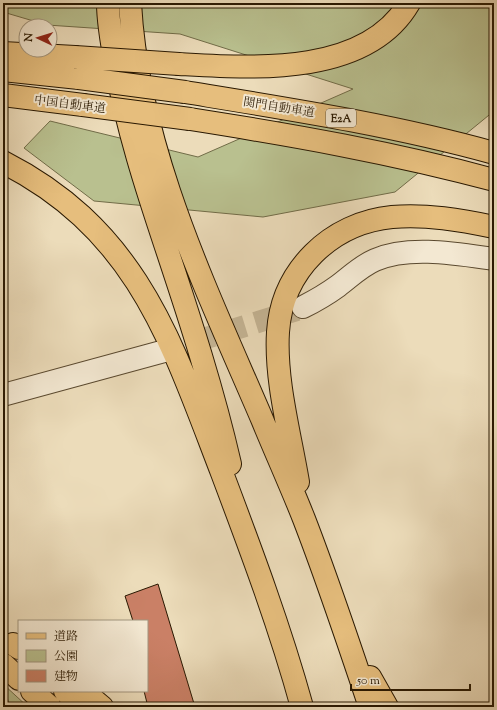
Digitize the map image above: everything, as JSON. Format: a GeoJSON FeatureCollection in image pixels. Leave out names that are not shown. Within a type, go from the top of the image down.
{"type":"FeatureCollection","features":[{"type":"Feature","properties":{"kind":"main road"},"geometry":{"type":"LineString","coordinates":[[108,3],[110,34],[119,83],[134,147],[205,365],[250,547]]}},
{"type":"Feature","properties":{"kind":"main road"},"geometry":{"type":"LineString","coordinates":[[130,3],[131,33],[142,88],[168,186],[201,275],[304,518],[370,707]]}},
{"type":"Feature","properties":{"kind":"main road"},"geometry":{"type":"LineString","coordinates":[[3,53],[77,68],[179,64],[231,67],[270,66],[306,62],[335,56],[360,47],[380,35],[395,22],[409,3]]}},
{"type":"Feature","properties":{"kind":"main road","name":"E2A"},"geometry":{"type":"LineString","coordinates":[[3,70],[77,68]]}},
{"type":"Feature","properties":{"kind":"main road","name":"関門自動車道"},"geometry":{"type":"LineString","coordinates":[[77,68],[132,85],[326,114],[458,143],[494,153]]}},
{"type":"Feature","properties":{"kind":"main road","name":"中国自動車道"},"geometry":{"type":"LineString","coordinates":[[3,96],[190,119],[310,138],[450,168],[494,180]]}},
{"type":"Feature","properties":{"kind":"main road"},"geometry":{"type":"LineString","coordinates":[[3,162],[44,185],[92,225],[119,256],[141,286],[160,321],[178,360],[250,547],[288,657],[302,707]]}},
{"type":"Feature","properties":{"kind":"main road"},"geometry":{"type":"LineString","coordinates":[[304,518],[280,375],[278,351],[280,311],[286,293],[294,278],[304,263],[318,249],[348,229],[369,222],[391,217],[416,216],[446,218],[494,228]]}},
{"type":"Feature","properties":{"kind":"main road"},"geometry":{"type":"LineString","coordinates":[[347,638],[387,707]]}},
{"type":"Feature","properties":{"kind":"main road"},"geometry":{"type":"LineString","coordinates":[[288,657],[315,707]]}},
{"type":"Feature","properties":{"kind":"main road"},"geometry":{"type":"LineString","coordinates":[[3,664],[18,678]]}},
{"type":"Feature","properties":{"kind":"main road"},"geometry":{"type":"LineString","coordinates":[[33,692],[50,707]]}},
{"type":"Feature","properties":{"kind":"main road"},"geometry":{"type":"LineString","coordinates":[[66,692],[82,707]]}},
{"type":"Feature","properties":{"kind":"main road"},"geometry":{"type":"LineString","coordinates":[[84,692],[102,707]]}},
{"type":"Feature","properties":{"kind":"street"},"geometry":{"type":"LineString","coordinates":[[304,307],[339,286],[357,270],[375,260],[395,253],[418,252],[494,259]]}},
{"type":"Feature","properties":{"kind":"street"},"geometry":{"type":"LineString","coordinates":[[3,395],[160,352]]}},
{"type":"Feature","properties":{"kind":"green space"},"geometry":{"type":"Polygon","coordinates":[[[3,3],[494,3],[494,111],[395,192],[263,217],[94,201],[24,148],[50,121],[198,157],[353,89],[180,34],[58,26],[58,18],[23,18],[3,12],[3,3]]]}},
{"type":"Feature","properties":{"kind":"green space"},"geometry":{"type":"Polygon","coordinates":[[[3,684],[28,707],[11,707],[3,689],[3,684]]]}},
{"type":"Feature","properties":{"kind":"building"},"geometry":{"type":"Polygon","coordinates":[[[158,584],[195,707],[148,707],[144,692],[148,692],[148,620],[133,620],[125,596],[158,584]]]}},
{"type":"Feature","properties":{"kind":"tunnel"},"geometry":{"type":"LineString","coordinates":[[161,352],[297,310]]}}]}
